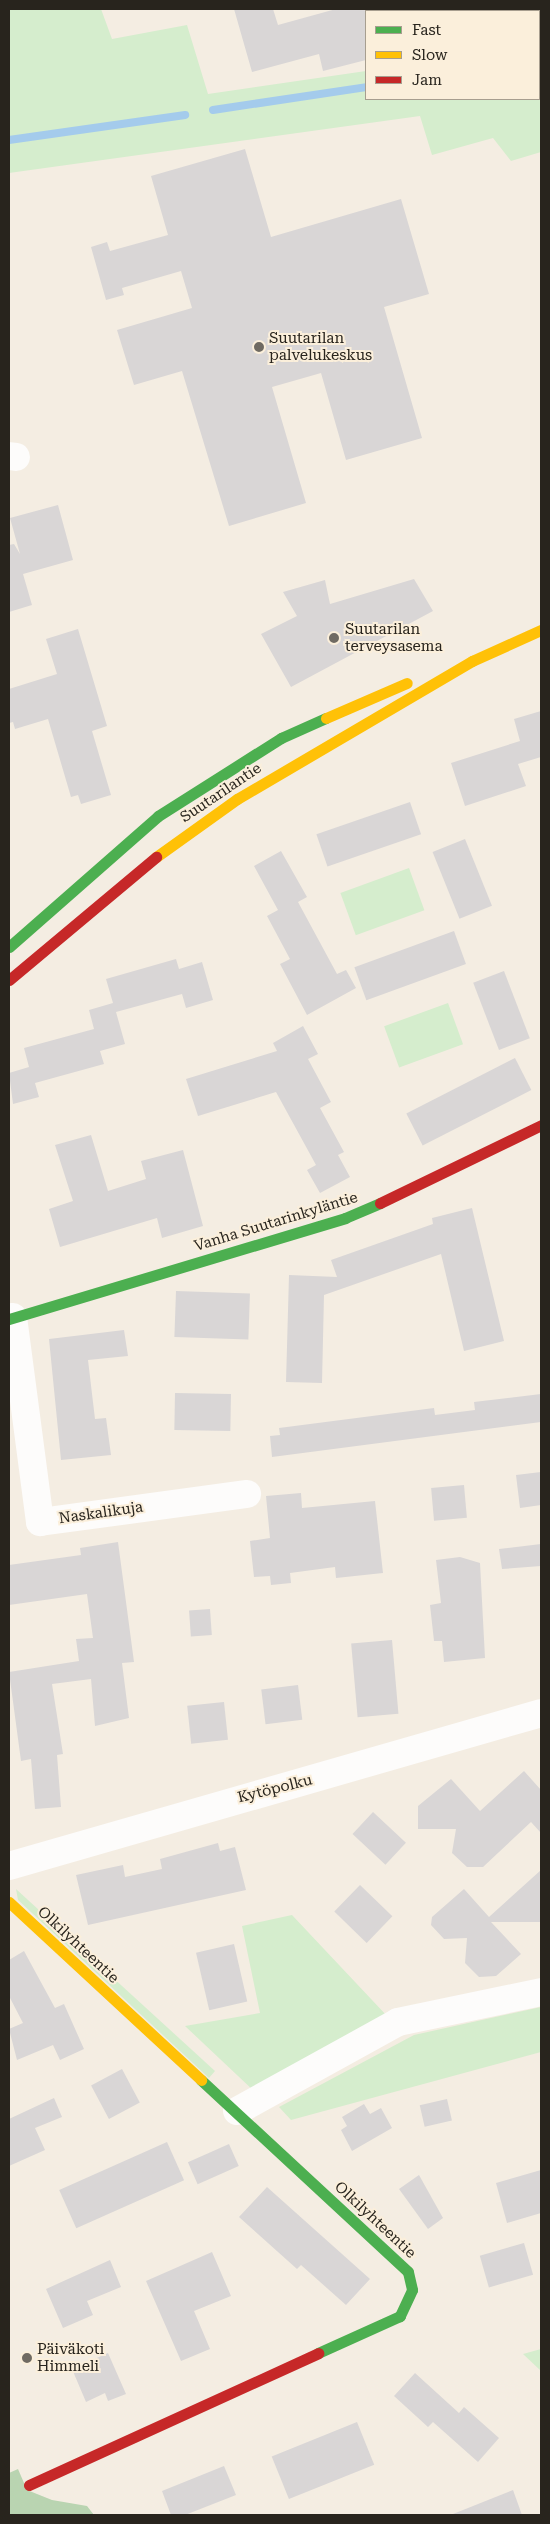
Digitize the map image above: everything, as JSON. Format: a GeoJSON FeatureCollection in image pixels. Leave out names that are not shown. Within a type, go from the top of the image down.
{"type":"FeatureCollection","features":[{"type":"Feature","properties":{"kind":"street","name":"Suutarilantie"},"geometry":{"type":"LineString","coordinates":[[9,947],[93,869],[158,816],[281,738],[384,690],[472,661],[541,630]]}},
{"type":"Feature","properties":{"kind":"street","name":"Suutarilantie"},"geometry":{"type":"LineString","coordinates":[[9,980],[172,844],[237,798],[472,661]]}},
{"type":"Feature","properties":{"kind":"street","name":"Vanha Suutarinkyläntie"},"geometry":{"type":"LineString","coordinates":[[11,1318],[345,1218],[462,1167],[541,1125]]}},
{"type":"Feature","properties":{"kind":"street","name":"Naskalikuja"},"geometry":{"type":"LineString","coordinates":[[11,1318],[40,1522],[247,1494]]}},
{"type":"Feature","properties":{"kind":"street","name":"Kytöpolku"},"geometry":{"type":"LineString","coordinates":[[9,1866],[541,1713]]}},
{"type":"Feature","properties":{"kind":"street","name":"Olkilyhteentie"},"geometry":{"type":"LineString","coordinates":[[9,1902],[237,2111],[408,2272],[412,2290],[408,2304],[400,2316],[29,2485]]}},
{"type":"Feature","properties":{"kind":"street"},"geometry":{"type":"LineString","coordinates":[[237,2111],[398,2022],[541,1992]]}},
{"type":"Feature","properties":{"kind":"green space"},"geometry":{"type":"Polygon","coordinates":[[[9,9],[101,9],[112,39],[187,25],[208,94],[365,71],[365,100],[540,100],[541,44],[541,152],[511,161],[493,138],[432,155],[420,116],[9,173],[9,9]]]}},
{"type":"Feature","properties":{"kind":"green space"},"geometry":{"type":"Polygon","coordinates":[[[409,868],[424,910],[356,935],[340,893],[409,868]]]}},
{"type":"Feature","properties":{"kind":"green space"},"geometry":{"type":"Polygon","coordinates":[[[448,1003],[463,1044],[399,1068],[384,1026],[448,1003]]]}},
{"type":"Feature","properties":{"kind":"green space"},"geometry":{"type":"Polygon","coordinates":[[[16,1889],[215,2071],[209,2078],[18,1900],[16,1889]]]}},
{"type":"Feature","properties":{"kind":"green space"},"geometry":{"type":"Polygon","coordinates":[[[292,1915],[388,2017],[255,2092],[185,2026],[260,2013],[242,1926],[292,1915]]]}},
{"type":"Feature","properties":{"kind":"green space"},"geometry":{"type":"Polygon","coordinates":[[[541,2007],[541,2052],[291,2120],[279,2107],[414,2035],[541,2007]]]}},
{"type":"Feature","properties":{"kind":"green space"},"geometry":{"type":"Polygon","coordinates":[[[354,2203],[395,2237],[400,2247],[350,2207],[354,2203]]]}},
{"type":"Feature","properties":{"kind":"green space"},"geometry":{"type":"Polygon","coordinates":[[[541,2349],[541,2371],[523,2354],[541,2349]]]}},
{"type":"Feature","properties":{"kind":"green space"},"geometry":{"type":"Polygon","coordinates":[[[18,2469],[27,2490],[52,2500],[87,2506],[94,2515],[9,2515],[9,2473],[18,2469]]]}},
{"type":"Feature","properties":{"kind":"building"},"geometry":{"type":"Polygon","coordinates":[[[234,9],[273,9],[278,25],[336,9],[366,9],[365,60],[323,71],[319,54],[252,72],[234,9]]]}},
{"type":"Feature","properties":{"kind":"building","name":"Suutarilan palvelukeskus"},"geometry":{"type":"Polygon","coordinates":[[[245,149],[271,237],[401,199],[429,294],[384,307],[422,438],[346,460],[321,373],[272,387],[306,503],[229,526],[182,371],[134,385],[117,330],[192,308],[181,271],[122,288],[124,295],[106,300],[91,247],[107,242],[110,251],[168,235],[151,176],[245,149]]]}},
{"type":"Feature","properties":{"kind":"building"},"geometry":{"type":"Polygon","coordinates":[[[58,505],[73,560],[23,574],[32,605],[9,612],[9,545],[14,544],[20,554],[10,518],[58,505]]]}},
{"type":"Feature","properties":{"kind":"building","name":"Suutarilan terveysasema"},"geometry":{"type":"Polygon","coordinates":[[[414,579],[433,611],[291,687],[261,634],[297,616],[283,592],[325,580],[330,604],[414,579]]]}},
{"type":"Feature","properties":{"kind":"building"},"geometry":{"type":"Polygon","coordinates":[[[78,629],[107,726],[92,731],[111,795],[81,804],[78,795],[71,797],[48,719],[15,729],[13,722],[9,723],[9,689],[57,674],[46,639],[78,629]]]}},
{"type":"Feature","properties":{"kind":"building"},"geometry":{"type":"Polygon","coordinates":[[[541,711],[541,757],[518,764],[526,786],[465,806],[451,763],[520,741],[514,719],[541,711]]]}},
{"type":"Feature","properties":{"kind":"building"},"geometry":{"type":"Polygon","coordinates":[[[410,802],[421,834],[327,866],[316,834],[410,802]]]}},
{"type":"Feature","properties":{"kind":"building"},"geometry":{"type":"Polygon","coordinates":[[[465,839],[492,906],[460,919],[433,852],[465,839]]]}},
{"type":"Feature","properties":{"kind":"building"},"geometry":{"type":"Polygon","coordinates":[[[281,851],[307,897],[298,902],[337,974],[346,970],[356,988],[307,1015],[280,964],[290,959],[267,916],[278,910],[254,866],[281,851]]]}},
{"type":"Feature","properties":{"kind":"building"},"geometry":{"type":"Polygon","coordinates":[[[454,931],[466,964],[366,1000],[354,967],[454,931]]]}},
{"type":"Feature","properties":{"kind":"building"},"geometry":{"type":"Polygon","coordinates":[[[176,959],[179,969],[202,962],[213,1000],[186,1008],[182,994],[116,1012],[125,1044],[100,1051],[104,1064],[35,1083],[39,1097],[13,1104],[9,1073],[29,1067],[24,1048],[94,1029],[89,1010],[113,1003],[106,979],[176,959]]]}},
{"type":"Feature","properties":{"kind":"building"},"geometry":{"type":"Polygon","coordinates":[[[504,971],[530,1038],[499,1050],[473,983],[504,971]]]}},
{"type":"Feature","properties":{"kind":"building"},"geometry":{"type":"Polygon","coordinates":[[[303,1026],[318,1054],[308,1059],[331,1102],[320,1108],[344,1152],[338,1155],[350,1177],[320,1193],[307,1170],[316,1165],[276,1092],[198,1116],[186,1079],[277,1051],[273,1043],[303,1026]]]}},
{"type":"Feature","properties":{"kind":"building"},"geometry":{"type":"Polygon","coordinates":[[[515,1058],[531,1090],[423,1145],[406,1113],[515,1058]]]}},
{"type":"Feature","properties":{"kind":"building"},"geometry":{"type":"Polygon","coordinates":[[[91,1135],[108,1191],[146,1179],[141,1161],[183,1150],[203,1226],[162,1238],[157,1218],[60,1247],[49,1209],[73,1201],[55,1145],[91,1135]]]}},
{"type":"Feature","properties":{"kind":"building"},"geometry":{"type":"Polygon","coordinates":[[[472,1208],[504,1341],[464,1351],[441,1254],[324,1295],[322,1383],[286,1382],[289,1275],[337,1277],[331,1260],[433,1224],[432,1218],[472,1208]]]}},
{"type":"Feature","properties":{"kind":"building"},"geometry":{"type":"Polygon","coordinates":[[[176,1291],[250,1294],[248,1340],[174,1337],[176,1291]]]}},
{"type":"Feature","properties":{"kind":"building"},"geometry":{"type":"Polygon","coordinates":[[[124,1330],[128,1356],[88,1360],[95,1419],[106,1418],[111,1455],[61,1460],[49,1339],[124,1330]]]}},
{"type":"Feature","properties":{"kind":"building"},"geometry":{"type":"Polygon","coordinates":[[[175,1393],[231,1394],[230,1431],[174,1430],[175,1393]]]}},
{"type":"Feature","properties":{"kind":"building"},"geometry":{"type":"Polygon","coordinates":[[[541,1394],[541,1422],[272,1457],[270,1436],[280,1435],[279,1428],[434,1408],[435,1415],[475,1410],[474,1402],[541,1394]]]}},
{"type":"Feature","properties":{"kind":"building"},"geometry":{"type":"Polygon","coordinates":[[[541,1472],[541,1505],[520,1508],[516,1475],[541,1472]]]}},
{"type":"Feature","properties":{"kind":"building"},"geometry":{"type":"Polygon","coordinates":[[[464,1485],[467,1518],[434,1521],[431,1488],[464,1485]]]}},
{"type":"Feature","properties":{"kind":"building"},"geometry":{"type":"Polygon","coordinates":[[[301,1493],[302,1508],[375,1501],[383,1573],[336,1578],[335,1567],[290,1573],[291,1583],[271,1585],[270,1576],[254,1577],[250,1541],[270,1538],[266,1496],[301,1493]]]}},
{"type":"Feature","properties":{"kind":"building"},"geometry":{"type":"Polygon","coordinates":[[[118,1542],[134,1662],[122,1663],[129,1718],[95,1726],[91,1679],[52,1684],[63,1754],[57,1755],[61,1807],[35,1809],[31,1759],[21,1761],[9,1672],[79,1661],[76,1639],[93,1638],[87,1594],[9,1605],[9,1565],[81,1555],[80,1548],[118,1542]]]}},
{"type":"Feature","properties":{"kind":"building"},"geometry":{"type":"Polygon","coordinates":[[[541,1544],[541,1566],[502,1569],[499,1549],[541,1544]]]}},
{"type":"Feature","properties":{"kind":"building"},"geometry":{"type":"Polygon","coordinates":[[[460,1557],[480,1563],[485,1658],[444,1662],[442,1641],[434,1641],[430,1605],[441,1603],[436,1560],[460,1557]]]}},
{"type":"Feature","properties":{"kind":"building"},"geometry":{"type":"Polygon","coordinates":[[[210,1609],[212,1635],[191,1636],[189,1610],[210,1609]]]}},
{"type":"Feature","properties":{"kind":"building"},"geometry":{"type":"Polygon","coordinates":[[[392,1640],[398,1714],[358,1717],[351,1644],[392,1640]]]}},
{"type":"Feature","properties":{"kind":"building"},"geometry":{"type":"Polygon","coordinates":[[[298,1685],[302,1720],[266,1724],[261,1690],[298,1685]]]}},
{"type":"Feature","properties":{"kind":"building"},"geometry":{"type":"Polygon","coordinates":[[[224,1702],[228,1740],[191,1744],[187,1706],[224,1702]]]}},
{"type":"Feature","properties":{"kind":"building"},"geometry":{"type":"Polygon","coordinates":[[[524,1771],[541,1790],[541,1833],[531,1822],[483,1867],[467,1867],[452,1853],[456,1829],[418,1829],[418,1806],[451,1779],[480,1811],[524,1771]]]}},
{"type":"Feature","properties":{"kind":"building"},"geometry":{"type":"Polygon","coordinates":[[[373,1812],[406,1843],[385,1865],[353,1834],[373,1812]]]}},
{"type":"Feature","properties":{"kind":"building"},"geometry":{"type":"Polygon","coordinates":[[[218,1843],[220,1851],[235,1847],[246,1890],[88,1925],[76,1875],[123,1865],[125,1877],[162,1869],[160,1859],[218,1843]]]}},
{"type":"Feature","properties":{"kind":"building"},"geometry":{"type":"Polygon","coordinates":[[[541,1870],[541,1922],[491,1922],[521,1954],[496,1976],[479,1977],[465,1963],[467,1938],[444,1939],[431,1925],[432,1917],[464,1889],[489,1917],[541,1870]]]}},
{"type":"Feature","properties":{"kind":"building"},"geometry":{"type":"Polygon","coordinates":[[[360,1885],[392,1916],[367,1943],[334,1912],[360,1885]]]}},
{"type":"Feature","properties":{"kind":"building"},"geometry":{"type":"Polygon","coordinates":[[[234,1944],[247,2001],[209,2010],[196,1953],[234,1944]]]}},
{"type":"Feature","properties":{"kind":"building"},"geometry":{"type":"Polygon","coordinates":[[[24,1951],[55,2008],[64,2004],[84,2049],[60,2060],[53,2045],[17,2060],[9,2029],[23,2023],[9,1996],[9,1960],[24,1951]]]}},
{"type":"Feature","properties":{"kind":"building"},"geometry":{"type":"Polygon","coordinates":[[[122,2069],[140,2103],[109,2119],[91,2085],[122,2069]]]}},
{"type":"Feature","properties":{"kind":"building"},"geometry":{"type":"Polygon","coordinates":[[[54,2098],[62,2117],[35,2128],[45,2150],[9,2166],[9,2119],[54,2098]]]}},
{"type":"Feature","properties":{"kind":"building"},"geometry":{"type":"Polygon","coordinates":[[[447,2099],[452,2120],[425,2127],[420,2105],[447,2099]]]}},
{"type":"Feature","properties":{"kind":"building"},"geometry":{"type":"Polygon","coordinates":[[[364,2104],[370,2114],[381,2108],[392,2128],[352,2151],[341,2130],[347,2126],[342,2117],[364,2104]]]}},
{"type":"Feature","properties":{"kind":"building"},"geometry":{"type":"Polygon","coordinates":[[[167,2142],[184,2180],[76,2228],[59,2190],[167,2142]]]}},
{"type":"Feature","properties":{"kind":"building"},"geometry":{"type":"Polygon","coordinates":[[[229,2144],[239,2166],[198,2184],[188,2162],[229,2144]]]}},
{"type":"Feature","properties":{"kind":"building"},"geometry":{"type":"Polygon","coordinates":[[[541,2170],[541,2213],[507,2223],[496,2183],[541,2170]]]}},
{"type":"Feature","properties":{"kind":"building"},"geometry":{"type":"Polygon","coordinates":[[[419,2175],[443,2218],[428,2229],[399,2189],[419,2175]]]}},
{"type":"Feature","properties":{"kind":"building"},"geometry":{"type":"Polygon","coordinates":[[[267,2187],[370,2279],[346,2305],[301,2265],[297,2269],[239,2217],[267,2187]]]}},
{"type":"Feature","properties":{"kind":"building"},"geometry":{"type":"Polygon","coordinates":[[[524,2243],[533,2275],[489,2287],[480,2256],[524,2243]]]}},
{"type":"Feature","properties":{"kind":"building"},"geometry":{"type":"Polygon","coordinates":[[[212,2252],[231,2296],[194,2311],[210,2349],[181,2361],[146,2281],[212,2252]]]}},
{"type":"Feature","properties":{"kind":"building"},"geometry":{"type":"Polygon","coordinates":[[[110,2260],[121,2287],[87,2301],[93,2315],[63,2328],[46,2289],[110,2260]]]}},
{"type":"Feature","properties":{"kind":"building"},"geometry":{"type":"Polygon","coordinates":[[[108,2353],[126,2394],[108,2401],[105,2393],[86,2402],[72,2369],[108,2353]]]}},
{"type":"Feature","properties":{"kind":"building"},"geometry":{"type":"Polygon","coordinates":[[[415,2373],[459,2413],[464,2407],[499,2438],[478,2462],[433,2422],[428,2427],[394,2396],[415,2373]]]}},
{"type":"Feature","properties":{"kind":"building"},"geometry":{"type":"Polygon","coordinates":[[[357,2422],[374,2465],[289,2499],[272,2456],[357,2422]]]}},
{"type":"Feature","properties":{"kind":"building"},"geometry":{"type":"Polygon","coordinates":[[[224,2466],[236,2495],[185,2515],[171,2515],[162,2491],[224,2466]]]}},
{"type":"Feature","properties":{"kind":"building"},"geometry":{"type":"Polygon","coordinates":[[[513,2490],[522,2515],[453,2515],[453,2514],[513,2490]]]}},
{"type":"Feature","properties":{"kind":"waterway"},"geometry":{"type":"LineString","coordinates":[[213,110],[365,87]]}},
{"type":"Feature","properties":{"kind":"waterway"},"geometry":{"type":"LineString","coordinates":[[9,140],[185,115]]}},
{"type":"Feature","properties":{"kind":"traffic: fast"},"geometry":{"type":"LineString","coordinates":[[9,947],[158,816],[281,738],[326,718]]}},
{"type":"Feature","properties":{"kind":"traffic: fast"},"geometry":{"type":"LineString","coordinates":[[9,1319],[345,1218],[380,1203]]}},
{"type":"Feature","properties":{"kind":"traffic: fast"},"geometry":{"type":"LineString","coordinates":[[201,2080],[408,2272],[412,2290],[400,2316],[318,2353]]}},
{"type":"Feature","properties":{"kind":"traffic: slow"},"geometry":{"type":"LineString","coordinates":[[156,857],[237,799],[472,661],[541,630]]}},
{"type":"Feature","properties":{"kind":"traffic: slow"},"geometry":{"type":"LineString","coordinates":[[326,718],[407,683]]}},
{"type":"Feature","properties":{"kind":"traffic: slow"},"geometry":{"type":"LineString","coordinates":[[9,1902],[201,2080]]}},
{"type":"Feature","properties":{"kind":"traffic: jam"},"geometry":{"type":"LineString","coordinates":[[9,980],[156,857]]}},
{"type":"Feature","properties":{"kind":"traffic: jam"},"geometry":{"type":"LineString","coordinates":[[380,1203],[541,1125]]}},
{"type":"Feature","properties":{"kind":"traffic: jam"},"geometry":{"type":"LineString","coordinates":[[29,2485],[318,2353]]}},
{"type":"Feature","properties":{"kind":"place","name":"Suutarilan palvelukeskus"},"geometry":{"type":"Point","coordinates":[259,347]}},
{"type":"Feature","properties":{"kind":"place","name":"Suutarilan terveysasema"},"geometry":{"type":"Point","coordinates":[334,638]}},
{"type":"Feature","properties":{"kind":"place","name":"Päiväkoti Himmeli"},"geometry":{"type":"Point","coordinates":[27,2358]}}]}
